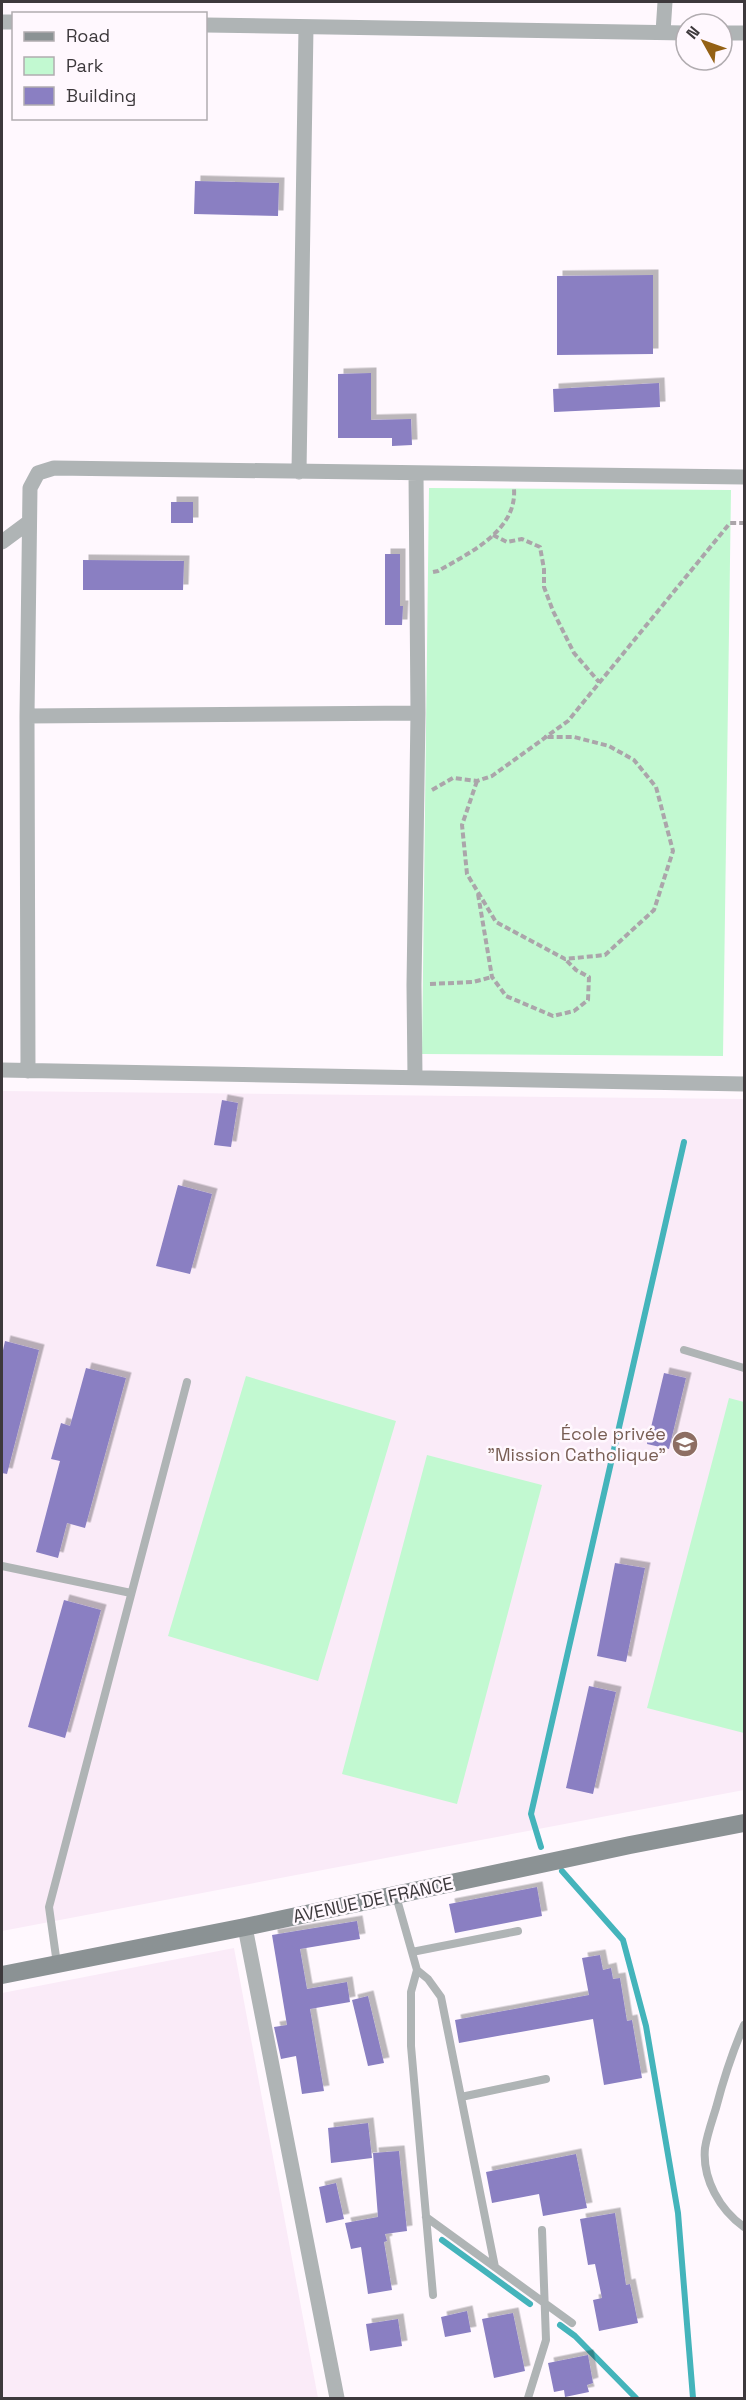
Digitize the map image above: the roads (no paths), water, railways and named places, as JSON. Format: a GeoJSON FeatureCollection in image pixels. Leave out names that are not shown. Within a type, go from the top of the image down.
{"type":"FeatureCollection","features":[{"type":"Feature","properties":{"kind":"main road","name":"AVENUE DE FRANCE"},"geometry":{"type":"LineString","coordinates":[[2,1975],[744,1823]]}},
{"type":"Feature","properties":{"kind":"street"},"geometry":{"type":"LineString","coordinates":[[663,32],[665,2]]}},
{"type":"Feature","properties":{"kind":"street"},"geometry":{"type":"LineString","coordinates":[[207,25],[674,32]]}},
{"type":"Feature","properties":{"kind":"street"},"geometry":{"type":"LineString","coordinates":[[299,472],[306,27]]}},
{"type":"Feature","properties":{"kind":"street"},"geometry":{"type":"LineString","coordinates":[[28,1071],[27,716],[30,488],[38,473],[54,468],[744,477]]}},
{"type":"Feature","properties":{"kind":"street"},"geometry":{"type":"LineString","coordinates":[[415,1077],[418,713],[416,473]]}},
{"type":"Feature","properties":{"kind":"street"},"geometry":{"type":"LineString","coordinates":[[2,542],[30,522]]}},
{"type":"Feature","properties":{"kind":"street"},"geometry":{"type":"LineString","coordinates":[[27,716],[418,713]]}},
{"type":"Feature","properties":{"kind":"street"},"geometry":{"type":"LineString","coordinates":[[2,1070],[744,1084]]}},
{"type":"Feature","properties":{"kind":"street"},"geometry":{"type":"LineString","coordinates":[[245,1927],[337,2398]]}},
{"type":"Feature","properties":{"kind":"lane"},"geometry":{"type":"LineString","coordinates":[[684,1350],[744,1368]]}},
{"type":"Feature","properties":{"kind":"lane"},"geometry":{"type":"LineString","coordinates":[[57,1964],[49,1907],[187,1382]]}},
{"type":"Feature","properties":{"kind":"lane"},"geometry":{"type":"LineString","coordinates":[[2,1566],[131,1593]]}},
{"type":"Feature","properties":{"kind":"lane"},"geometry":{"type":"LineString","coordinates":[[395,1895],[417,1970],[411,1992],[411,2046],[433,2295]]}},
{"type":"Feature","properties":{"kind":"lane"},"geometry":{"type":"LineString","coordinates":[[412,1952],[518,1931]]}},
{"type":"Feature","properties":{"kind":"lane"},"geometry":{"type":"LineString","coordinates":[[417,1970],[441,1996],[495,2267]]}},
{"type":"Feature","properties":{"kind":"lane"},"geometry":{"type":"LineString","coordinates":[[744,2025],[728,2062],[705,2148],[705,2158],[711,2186],[720,2203],[733,2219],[744,2227]]}},
{"type":"Feature","properties":{"kind":"lane"},"geometry":{"type":"LineString","coordinates":[[461,2097],[546,2079]]}},
{"type":"Feature","properties":{"kind":"lane"},"geometry":{"type":"LineString","coordinates":[[426,2217],[572,2323]]}},
{"type":"Feature","properties":{"kind":"lane"},"geometry":{"type":"LineString","coordinates":[[528,2398],[546,2340],[542,2230]]}},
{"type":"Feature","properties":{"kind":"waterway"},"geometry":{"type":"LineString","coordinates":[[541,1847],[531,1814],[684,1142]]}},
{"type":"Feature","properties":{"kind":"waterway"},"geometry":{"type":"LineString","coordinates":[[562,1871],[623,1940],[646,2026],[678,2213],[693,2398]]}},
{"type":"Feature","properties":{"kind":"waterway"},"geometry":{"type":"LineString","coordinates":[[442,2240],[530,2304]]}},
{"type":"Feature","properties":{"kind":"waterway"},"geometry":{"type":"LineString","coordinates":[[560,2325],[575,2336],[636,2398]]}},
{"type":"Feature","properties":{"kind":"place","name":"École privée \"Mission Catholique\""},"geometry":{"type":"Point","coordinates":[685,1444]}}]}
